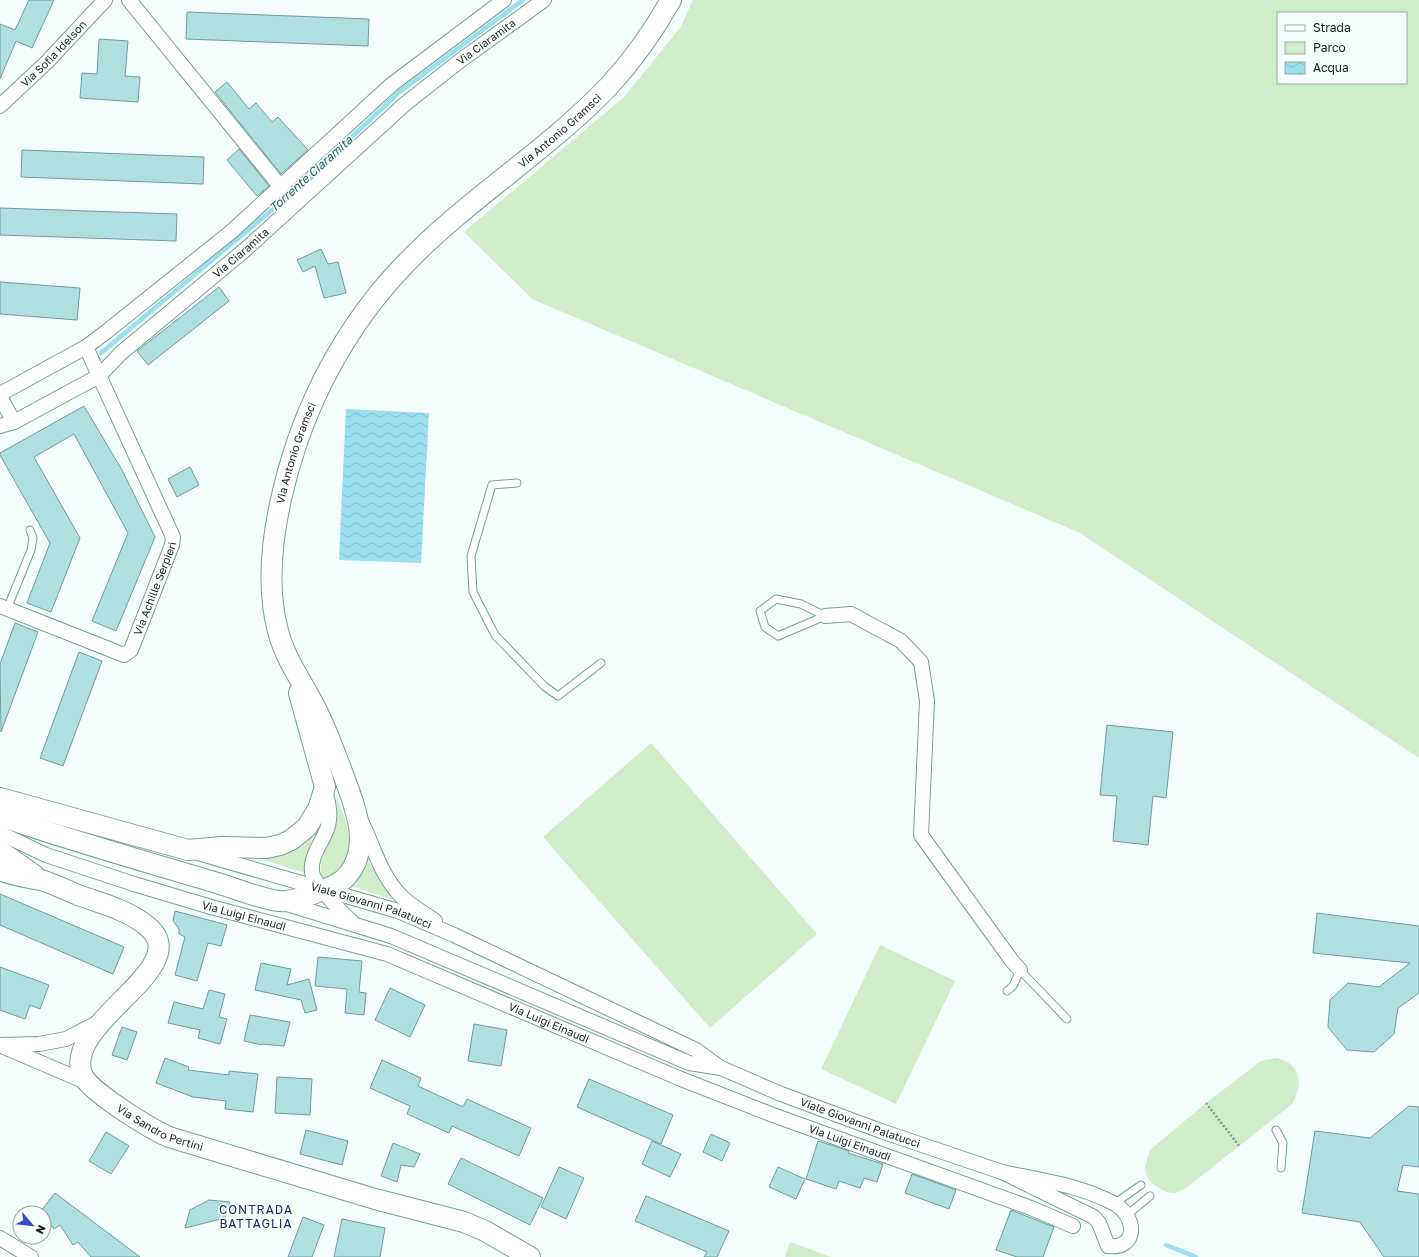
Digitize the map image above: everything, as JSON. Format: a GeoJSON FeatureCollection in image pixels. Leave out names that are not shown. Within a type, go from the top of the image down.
{"type":"FeatureCollection","features":[{"type":"Feature","properties":{"kind":"main road","name":"Via Antonio Gramsci"},"geometry":{"type":"LineString","coordinates":[[292,668],[278,634],[274,617],[272,563],[277,519],[288,470],[302,426],[330,366],[369,307],[405,264],[428,242],[597,98],[624,69],[671,0]]}},
{"type":"Feature","properties":{"kind":"main road"},"geometry":{"type":"LineString","coordinates":[[188,850],[222,847],[266,848],[280,845],[291,840],[307,827],[318,809],[324,787],[292,668]]}},
{"type":"Feature","properties":{"kind":"main road"},"geometry":{"type":"LineString","coordinates":[[282,902],[323,889],[343,879],[353,865],[359,849],[359,817],[316,707],[292,668]]}},
{"type":"Feature","properties":{"kind":"main road","name":"Viale Giovanni Palatucci"},"geometry":{"type":"LineString","coordinates":[[0,798],[188,850]]}},
{"type":"Feature","properties":{"kind":"main road","name":"Viale Giovanni Palatucci"},"geometry":{"type":"LineString","coordinates":[[0,816],[64,837],[282,902]]}},
{"type":"Feature","properties":{"kind":"main road"},"geometry":{"type":"LineString","coordinates":[[0,851],[42,880],[135,918],[147,926],[155,937],[157,943],[157,957],[150,971],[101,1021],[90,1034],[82,1050],[80,1067],[86,1082]]}},
{"type":"Feature","properties":{"kind":"main road"},"geometry":{"type":"LineString","coordinates":[[0,870],[17,876],[42,880]]}},
{"type":"Feature","properties":{"kind":"main road","name":"Via Sandro Pertini"},"geometry":{"type":"LineString","coordinates":[[86,1082],[150,1128],[169,1137],[368,1197],[464,1222],[491,1234],[530,1257]]}},
{"type":"Feature","properties":{"kind":"street","name":"Via Sofia Idelson"},"geometry":{"type":"LineString","coordinates":[[0,106],[47,62],[105,0]]}},
{"type":"Feature","properties":{"kind":"street"},"geometry":{"type":"LineString","coordinates":[[129,0],[280,186],[296,203]]}},
{"type":"Feature","properties":{"kind":"street","name":"Via Ciaramita"},"geometry":{"type":"LineString","coordinates":[[0,394],[86,347],[231,232],[391,85],[504,0]]}},
{"type":"Feature","properties":{"kind":"street","name":"Via Ciaramita"},"geometry":{"type":"LineString","coordinates":[[0,426],[14,422],[100,376],[121,353],[246,249],[335,166],[405,104],[461,60],[544,0]]}},
{"type":"Feature","properties":{"kind":"street"},"geometry":{"type":"LineString","coordinates":[[318,151],[335,166]]}},
{"type":"Feature","properties":{"kind":"street"},"geometry":{"type":"LineString","coordinates":[[86,347],[100,376]]}},
{"type":"Feature","properties":{"kind":"street","name":"Via Achille Serpieri"},"geometry":{"type":"LineString","coordinates":[[3,607],[124,655],[131,650],[173,540],[100,376]]}},
{"type":"Feature","properties":{"kind":"street"},"geometry":{"type":"LineString","coordinates":[[0,397],[14,422]]}},
{"type":"Feature","properties":{"kind":"street"},"geometry":{"type":"LineString","coordinates":[[825,616],[851,614],[901,641],[921,662],[927,700],[921,835],[1020,970]]}},
{"type":"Feature","properties":{"kind":"street"},"geometry":{"type":"LineString","coordinates":[[324,787],[328,804],[329,820],[326,832],[314,857],[312,868],[315,880],[337,908],[355,924]]}},
{"type":"Feature","properties":{"kind":"street"},"geometry":{"type":"LineString","coordinates":[[359,817],[381,869],[393,887],[401,896],[454,935]]}},
{"type":"Feature","properties":{"kind":"street","name":"Via Luigi Einaudi"},"geometry":{"type":"LineString","coordinates":[[0,833],[46,855],[141,886],[387,954],[752,1107],[1031,1208],[1073,1226]]}},
{"type":"Feature","properties":{"kind":"street"},"geometry":{"type":"LineString","coordinates":[[0,845],[18,842]]}},
{"type":"Feature","properties":{"kind":"street","name":"Viale Giovanni Palatucci"},"geometry":{"type":"LineString","coordinates":[[188,850],[398,911],[454,935],[696,1050],[721,1068]]}},
{"type":"Feature","properties":{"kind":"street","name":"Viale Giovanni Palatucci"},"geometry":{"type":"LineString","coordinates":[[282,902],[398,938],[689,1063],[721,1068],[881,1131],[1002,1172]]}},
{"type":"Feature","properties":{"kind":"street"},"geometry":{"type":"LineString","coordinates":[[0,1045],[39,1044],[66,1039],[101,1021]]}},
{"type":"Feature","properties":{"kind":"street"},"geometry":{"type":"LineString","coordinates":[[0,1045],[86,1082]]}},
{"type":"Feature","properties":{"kind":"street"},"geometry":{"type":"LineString","coordinates":[[1002,1172],[1064,1186],[1093,1195],[1114,1204],[1127,1215],[1131,1221],[1131,1230],[1128,1239],[1124,1245],[1118,1247],[1108,1246],[1099,1223],[1094,1218],[1002,1172]]}},
{"type":"Feature","properties":{"kind":"street"},"geometry":{"type":"LineString","coordinates":[[0,1238],[31,1257]]}},
{"type":"Feature","properties":{"kind":"lane"},"geometry":{"type":"LineString","coordinates":[[517,483],[492,485],[471,556],[473,592],[495,635],[544,686],[558,696],[600,663]]}},
{"type":"Feature","properties":{"kind":"lane"},"geometry":{"type":"LineString","coordinates":[[3,607],[31,550],[33,538],[30,530]]}},
{"type":"Feature","properties":{"kind":"lane"},"geometry":{"type":"LineString","coordinates":[[776,599],[801,604],[825,616],[778,636],[764,627],[760,611],[776,599]]}},
{"type":"Feature","properties":{"kind":"lane"},"geometry":{"type":"LineString","coordinates":[[1007,991],[1013,986],[1020,970],[1067,1019]]}},
{"type":"Feature","properties":{"kind":"lane"},"geometry":{"type":"LineString","coordinates":[[1276,1130],[1283,1143],[1281,1168]]}},
{"type":"Feature","properties":{"kind":"lane"},"geometry":{"type":"LineString","coordinates":[[1114,1204],[1140,1185]]}},
{"type":"Feature","properties":{"kind":"lane"},"geometry":{"type":"LineString","coordinates":[[1127,1215],[1150,1196]]}},
{"type":"Feature","properties":{"kind":"path"},"geometry":{"type":"LineString","coordinates":[[1206,1103],[1240,1147]]}},
{"type":"Feature","properties":{"kind":"green space"},"geometry":{"type":"Polygon","coordinates":[[[693,0],[1419,0],[1419,758],[1080,533],[532,299],[464,232],[624,97],[680,28],[693,0]]]}},
{"type":"Feature","properties":{"kind":"green space"},"geometry":{"type":"Polygon","coordinates":[[[651,743],[817,934],[710,1028],[543,837],[651,743]]]}},
{"type":"Feature","properties":{"kind":"green space"},"geometry":{"type":"Polygon","coordinates":[[[336,795],[346,822],[349,852],[341,869],[327,880],[322,879],[321,866],[324,853],[336,825],[336,795]]]}},
{"type":"Feature","properties":{"kind":"green space"},"geometry":{"type":"Polygon","coordinates":[[[315,832],[305,858],[304,873],[259,858],[291,850],[315,832]]]}},
{"type":"Feature","properties":{"kind":"green space"},"geometry":{"type":"Polygon","coordinates":[[[366,855],[381,884],[393,900],[349,885],[366,855]]]}},
{"type":"Feature","properties":{"kind":"green space"},"geometry":{"type":"Polygon","coordinates":[[[880,945],[955,981],[896,1104],[821,1069],[880,945]]]}},
{"type":"Feature","properties":{"kind":"green space"},"geometry":{"type":"Polygon","coordinates":[[[1275,1058],[1284,1060],[1290,1064],[1298,1075],[1298,1089],[1292,1104],[1185,1189],[1175,1193],[1166,1192],[1151,1183],[1146,1174],[1145,1166],[1150,1150],[1206,1103],[1261,1061],[1275,1058]]]}},
{"type":"Feature","properties":{"kind":"green space"},"geometry":{"type":"Polygon","coordinates":[[[790,1242],[831,1257],[785,1257],[790,1242]]]}},
{"type":"Feature","properties":{"kind":"water"},"geometry":{"type":"Polygon","coordinates":[[[346,409],[429,413],[421,563],[339,560],[346,409]]]}},
{"type":"Feature","properties":{"kind":"building"},"geometry":{"type":"Polygon","coordinates":[[[29,0],[54,0],[32,48],[16,41],[0,79],[0,24],[15,30],[29,0]]]}},
{"type":"Feature","properties":{"kind":"building"},"geometry":{"type":"Polygon","coordinates":[[[187,12],[369,19],[368,46],[186,39],[187,12]]]}},
{"type":"Feature","properties":{"kind":"building"},"geometry":{"type":"Polygon","coordinates":[[[99,39],[128,41],[125,76],[140,77],[138,102],[80,98],[82,73],[97,74],[99,39]]]}},
{"type":"Feature","properties":{"kind":"building"},"geometry":{"type":"Polygon","coordinates":[[[227,82],[249,109],[256,103],[272,122],[278,117],[308,150],[281,174],[215,92],[227,82]]]}},
{"type":"Feature","properties":{"kind":"building"},"geometry":{"type":"Polygon","coordinates":[[[239,149],[269,186],[257,196],[227,160],[239,149]]]}},
{"type":"Feature","properties":{"kind":"building"},"geometry":{"type":"Polygon","coordinates":[[[22,150],[204,157],[203,184],[21,177],[22,150]]]}},
{"type":"Feature","properties":{"kind":"building"},"geometry":{"type":"Polygon","coordinates":[[[0,208],[177,214],[176,241],[0,235],[0,208]]]}},
{"type":"Feature","properties":{"kind":"building"},"geometry":{"type":"Polygon","coordinates":[[[321,249],[328,264],[338,262],[346,293],[324,298],[315,266],[303,272],[297,260],[321,249]]]}},
{"type":"Feature","properties":{"kind":"building"},"geometry":{"type":"Polygon","coordinates":[[[0,282],[80,288],[77,320],[0,314],[0,282]]]}},
{"type":"Feature","properties":{"kind":"building"},"geometry":{"type":"Polygon","coordinates":[[[219,287],[229,301],[148,365],[137,351],[219,287]]]}},
{"type":"Feature","properties":{"kind":"building"},"geometry":{"type":"Polygon","coordinates":[[[84,406],[122,470],[155,537],[116,631],[92,621],[128,533],[74,434],[34,457],[80,538],[51,612],[27,603],[50,543],[0,455],[0,453],[84,406]]]}},
{"type":"Feature","properties":{"kind":"building"},"geometry":{"type":"Polygon","coordinates":[[[190,467],[199,485],[177,497],[168,479],[190,467]]]}},
{"type":"Feature","properties":{"kind":"building"},"geometry":{"type":"Polygon","coordinates":[[[15,623],[38,632],[1,732],[0,664],[15,623]]]}},
{"type":"Feature","properties":{"kind":"building"},"geometry":{"type":"Polygon","coordinates":[[[79,652],[102,661],[63,766],[40,758],[79,652]]]}},
{"type":"Feature","properties":{"kind":"building"},"geometry":{"type":"Polygon","coordinates":[[[1107,725],[1173,732],[1166,798],[1153,796],[1148,845],[1113,841],[1117,796],[1100,795],[1107,725]]]}},
{"type":"Feature","properties":{"kind":"building"},"geometry":{"type":"Polygon","coordinates":[[[0,894],[124,947],[113,974],[0,925],[0,894]]]}},
{"type":"Feature","properties":{"kind":"building"},"geometry":{"type":"Polygon","coordinates":[[[175,911],[227,925],[221,946],[208,943],[197,981],[175,975],[185,937],[179,934],[179,929],[173,921],[175,911]]]}},
{"type":"Feature","properties":{"kind":"building"},"geometry":{"type":"Polygon","coordinates":[[[1317,913],[1419,926],[1419,993],[1398,1008],[1394,1034],[1374,1052],[1347,1050],[1328,1027],[1330,1000],[1348,983],[1379,987],[1410,963],[1313,953],[1317,913]]]}},
{"type":"Feature","properties":{"kind":"building"},"geometry":{"type":"Polygon","coordinates":[[[318,957],[362,961],[359,992],[366,993],[364,1015],[345,1013],[347,989],[315,986],[318,957]]]}},
{"type":"Feature","properties":{"kind":"building"},"geometry":{"type":"Polygon","coordinates":[[[261,963],[291,969],[287,985],[309,979],[317,1010],[305,1013],[301,1000],[255,990],[261,963]]]}},
{"type":"Feature","properties":{"kind":"building"},"geometry":{"type":"Polygon","coordinates":[[[0,967],[49,985],[40,1009],[30,1005],[25,1019],[0,1010],[0,967]]]}},
{"type":"Feature","properties":{"kind":"building"},"geometry":{"type":"Polygon","coordinates":[[[390,988],[425,1005],[410,1037],[375,1020],[390,988]]]}},
{"type":"Feature","properties":{"kind":"building"},"geometry":{"type":"Polygon","coordinates":[[[209,990],[225,994],[219,1017],[227,1019],[220,1044],[198,1038],[200,1030],[168,1023],[174,1002],[203,1009],[209,990]]]}},
{"type":"Feature","properties":{"kind":"building"},"geometry":{"type":"Polygon","coordinates":[[[250,1015],[290,1022],[284,1046],[262,1045],[244,1041],[250,1015]]]}},
{"type":"Feature","properties":{"kind":"building"},"geometry":{"type":"Polygon","coordinates":[[[474,1024],[507,1030],[501,1066],[468,1061],[474,1024]]]}},
{"type":"Feature","properties":{"kind":"building"},"geometry":{"type":"Polygon","coordinates":[[[122,1027],[137,1032],[127,1060],[112,1055],[122,1027]]]}},
{"type":"Feature","properties":{"kind":"building"},"geometry":{"type":"Polygon","coordinates":[[[165,1058],[189,1067],[188,1070],[229,1075],[229,1071],[258,1074],[253,1112],[225,1109],[226,1101],[193,1097],[156,1083],[165,1058]]]}},
{"type":"Feature","properties":{"kind":"building"},"geometry":{"type":"Polygon","coordinates":[[[382,1060],[421,1078],[418,1086],[463,1107],[467,1099],[531,1128],[519,1156],[452,1126],[449,1133],[407,1114],[410,1106],[370,1088],[382,1060]]]}},
{"type":"Feature","properties":{"kind":"building"},"geometry":{"type":"Polygon","coordinates":[[[277,1077],[312,1079],[310,1115],[275,1113],[277,1077]]]}},
{"type":"Feature","properties":{"kind":"building"},"geometry":{"type":"Polygon","coordinates":[[[589,1079],[673,1115],[661,1144],[577,1107],[589,1079]]]}},
{"type":"Feature","properties":{"kind":"building"},"geometry":{"type":"Polygon","coordinates":[[[1409,1106],[1419,1107],[1419,1167],[1403,1165],[1397,1191],[1419,1194],[1419,1257],[1384,1257],[1360,1222],[1302,1213],[1315,1131],[1370,1138],[1409,1106]]]}},
{"type":"Feature","properties":{"kind":"building"},"geometry":{"type":"Polygon","coordinates":[[[306,1130],[348,1141],[342,1165],[300,1154],[306,1130]]]}},
{"type":"Feature","properties":{"kind":"building"},"geometry":{"type":"Polygon","coordinates":[[[106,1132],[129,1146],[111,1174],[89,1161],[106,1132]]]}},
{"type":"Feature","properties":{"kind":"building"},"geometry":{"type":"Polygon","coordinates":[[[711,1134],[730,1143],[722,1161],[703,1152],[711,1134]]]}},
{"type":"Feature","properties":{"kind":"building"},"geometry":{"type":"Polygon","coordinates":[[[652,1141],[681,1154],[670,1177],[642,1164],[652,1141]]]}},
{"type":"Feature","properties":{"kind":"building"},"geometry":{"type":"Polygon","coordinates":[[[818,1141],[849,1151],[848,1153],[883,1164],[877,1182],[864,1178],[860,1188],[839,1181],[836,1189],[806,1179],[818,1141]]]}},
{"type":"Feature","properties":{"kind":"building"},"geometry":{"type":"Polygon","coordinates":[[[393,1143],[420,1154],[414,1167],[401,1165],[397,1182],[381,1176],[393,1143]]]}},
{"type":"Feature","properties":{"kind":"building"},"geometry":{"type":"Polygon","coordinates":[[[461,1158],[543,1198],[530,1225],[448,1184],[461,1158]]]}},
{"type":"Feature","properties":{"kind":"building"},"geometry":{"type":"Polygon","coordinates":[[[559,1167],[584,1178],[566,1219],[541,1207],[559,1167]]]}},
{"type":"Feature","properties":{"kind":"building"},"geometry":{"type":"Polygon","coordinates":[[[778,1167],[805,1179],[796,1199],[769,1187],[778,1167]]]}},
{"type":"Feature","properties":{"kind":"building"},"geometry":{"type":"Polygon","coordinates":[[[912,1174],[956,1190],[949,1209],[905,1193],[912,1174]]]}},
{"type":"Feature","properties":{"kind":"building"},"geometry":{"type":"Polygon","coordinates":[[[55,1193],[140,1257],[91,1257],[78,1242],[73,1245],[60,1225],[54,1229],[52,1226],[52,1205],[46,1205],[55,1193]]]}},
{"type":"Feature","properties":{"kind":"building"},"geometry":{"type":"Polygon","coordinates":[[[646,1196],[729,1231],[717,1257],[704,1257],[707,1252],[635,1221],[646,1196]]]}},
{"type":"Feature","properties":{"kind":"building"},"geometry":{"type":"Polygon","coordinates":[[[209,1200],[230,1202],[225,1218],[185,1228],[190,1210],[209,1200]]]}},
{"type":"Feature","properties":{"kind":"building"},"geometry":{"type":"Polygon","coordinates":[[[1011,1210],[1054,1227],[1043,1257],[1017,1257],[996,1250],[1011,1210]]]}},
{"type":"Feature","properties":{"kind":"building"},"geometry":{"type":"Polygon","coordinates":[[[303,1217],[324,1225],[312,1257],[288,1257],[303,1217]]]}},
{"type":"Feature","properties":{"kind":"building"},"geometry":{"type":"Polygon","coordinates":[[[342,1219],[385,1228],[380,1257],[334,1257],[342,1219]]]}},
{"type":"Feature","properties":{"kind":"waterway","name":"Torrente Ciaramita"},"geometry":{"type":"LineString","coordinates":[[101,353],[297,189],[398,93],[523,0]]}},
{"type":"Feature","properties":{"kind":"waterway"},"geometry":{"type":"LineString","coordinates":[[1166,1245],[1196,1257]]}},
{"type":"Feature","properties":{"kind":"district","name":"CONTRADA BATTAGLIA"},"geometry":{"type":"Point","coordinates":[256,1217]}}]}
